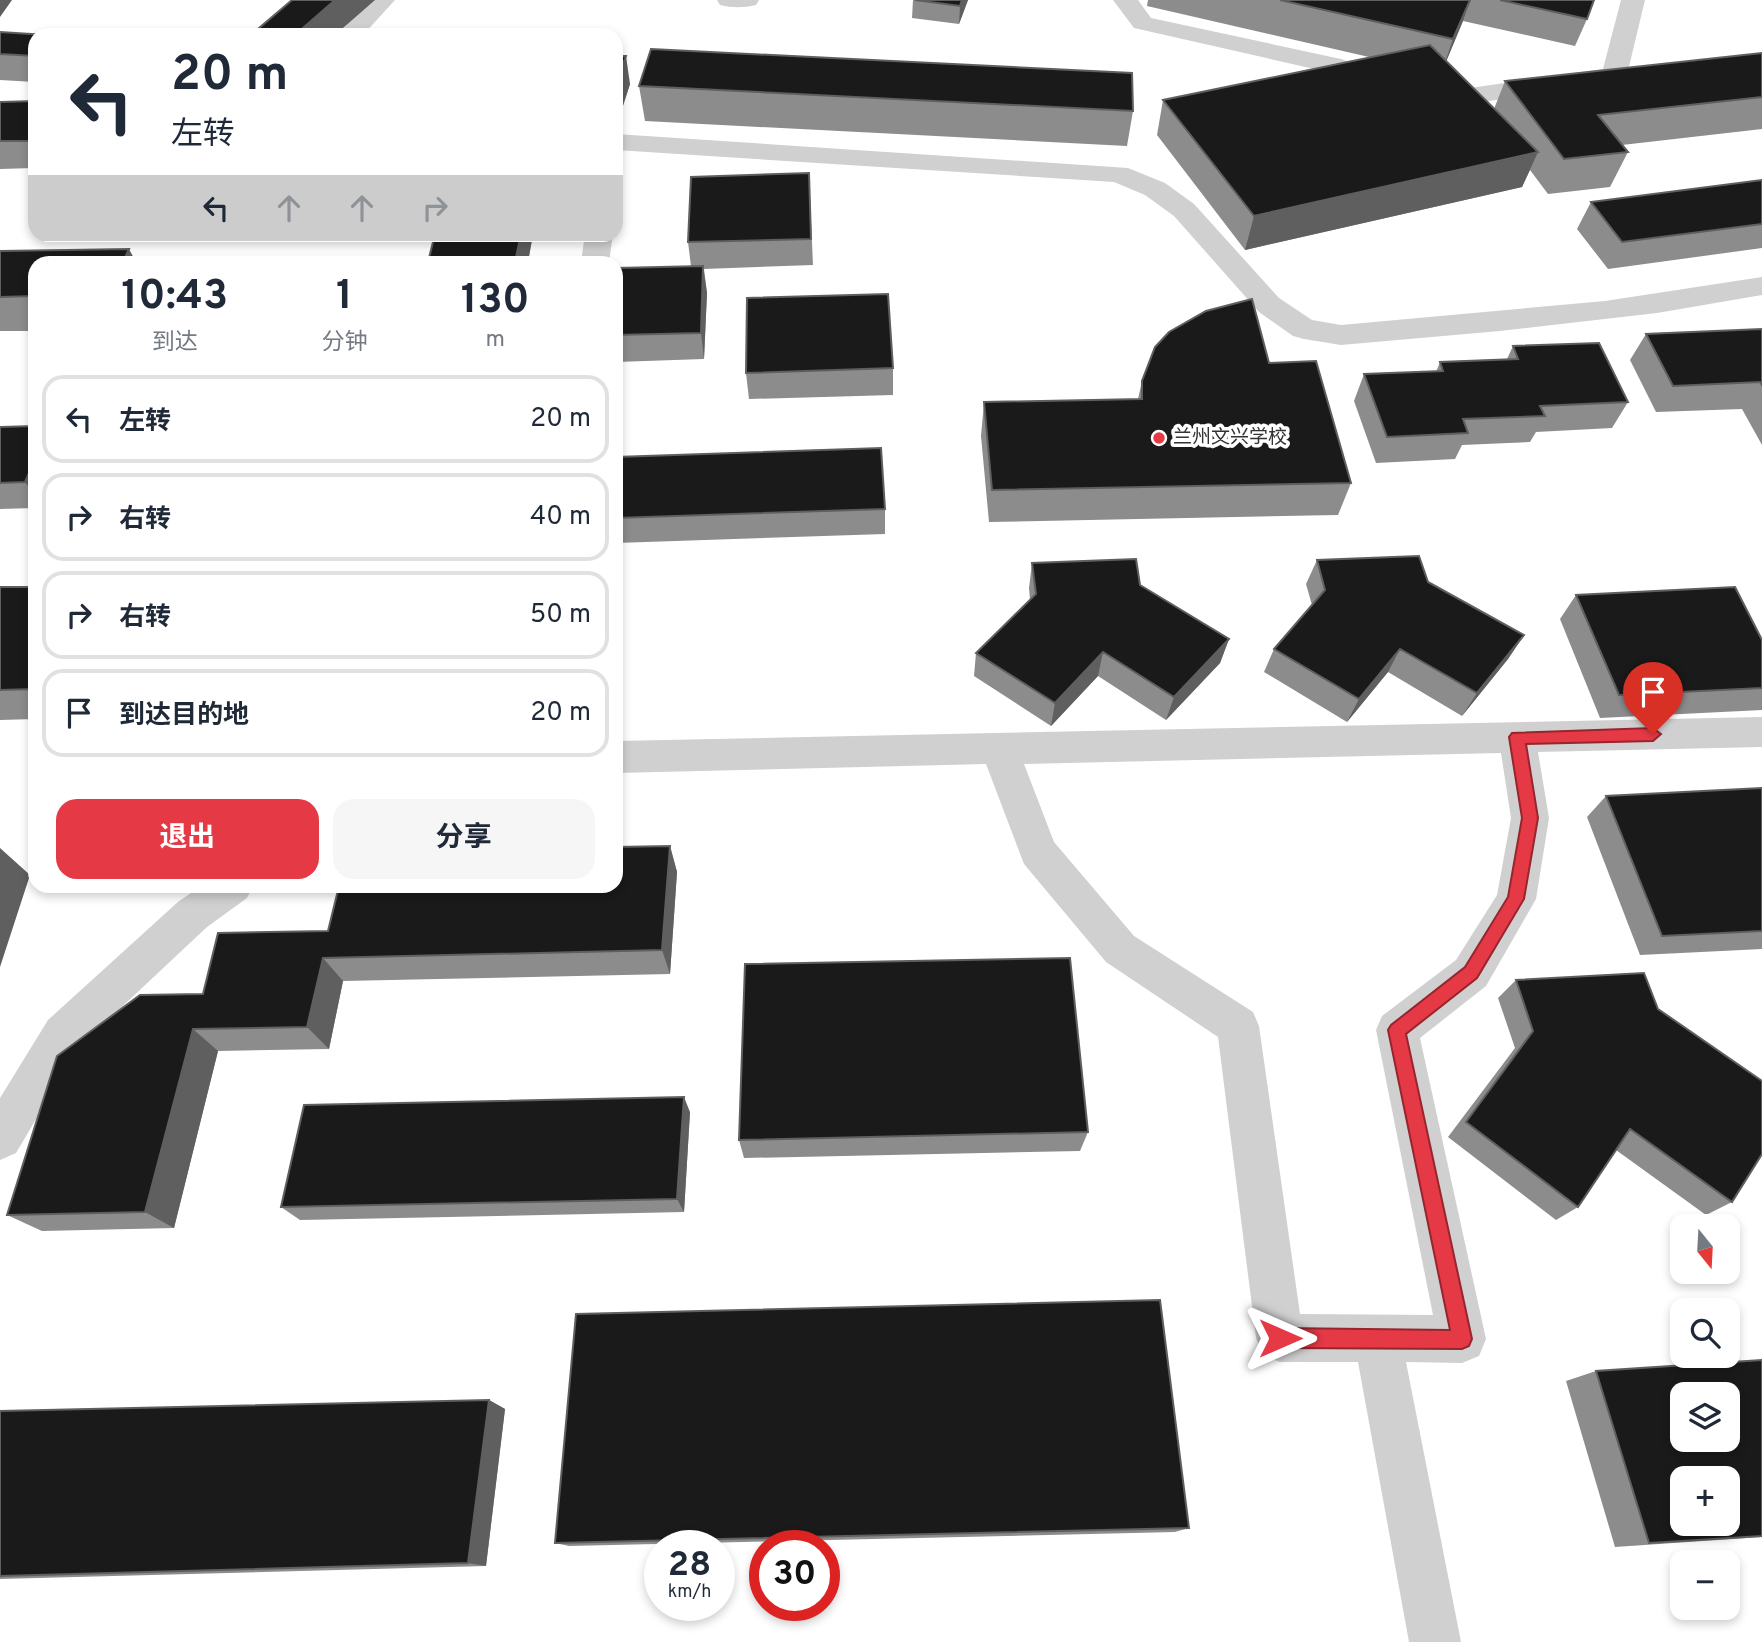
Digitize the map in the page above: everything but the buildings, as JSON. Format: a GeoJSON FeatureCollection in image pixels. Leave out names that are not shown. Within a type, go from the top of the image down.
{"type":"FeatureCollection","features":[{"type":"Feature","properties":{"kind":"street"},"geometry":{"type":"LineString","coordinates":[[356,28],[383,0]]}},
{"type":"Feature","properties":{"kind":"street"},"geometry":{"type":"LineString","coordinates":[[729,0],[747,0]]}},
{"type":"Feature","properties":{"kind":"street"},"geometry":{"type":"LineString","coordinates":[[1125,0],[1143,23],[1341,67]]}},
{"type":"Feature","properties":{"kind":"street"},"geometry":{"type":"LineString","coordinates":[[1470,96],[1614,75],[1633,0]]}},
{"type":"Feature","properties":{"kind":"street"},"geometry":{"type":"LineString","coordinates":[[623,142],[1118,174],[1155,188],[1184,211],[1269,305],[1304,329],[1341,335],[1595,312],[1703,298],[1762,286]]}},
{"type":"Feature","properties":{"kind":"street"},"geometry":{"type":"LineString","coordinates":[[623,757],[1762,732]]}},
{"type":"Feature","properties":{"kind":"street"},"geometry":{"type":"LineString","coordinates":[[999,748],[1038,852],[1120,949],[1238,1026],[1280,1338],[1462,1339],[1397,1030],[1471,973],[1516,899],[1530,818],[1517,737]]}},
{"type":"Feature","properties":{"kind":"street"},"geometry":{"type":"LineString","coordinates":[[0,1138],[63,1034],[193,914],[223,893]]}},
{"type":"Feature","properties":{"kind":"street"},"geometry":{"type":"LineString","coordinates":[[1378,1339],[1435,1642]]}},
{"type":"Feature","properties":{"kind":"place","name":"兰州文兴学校"},"geometry":{"type":"Point","coordinates":[1159,438]}},
{"type":"Feature","properties":{"kind":"route"},"geometry":{"type":"LineString","coordinates":[[1280,1338],[1462,1339],[1397,1030],[1471,973],[1516,899],[1530,818],[1517,737],[1653,734]]}}]}
